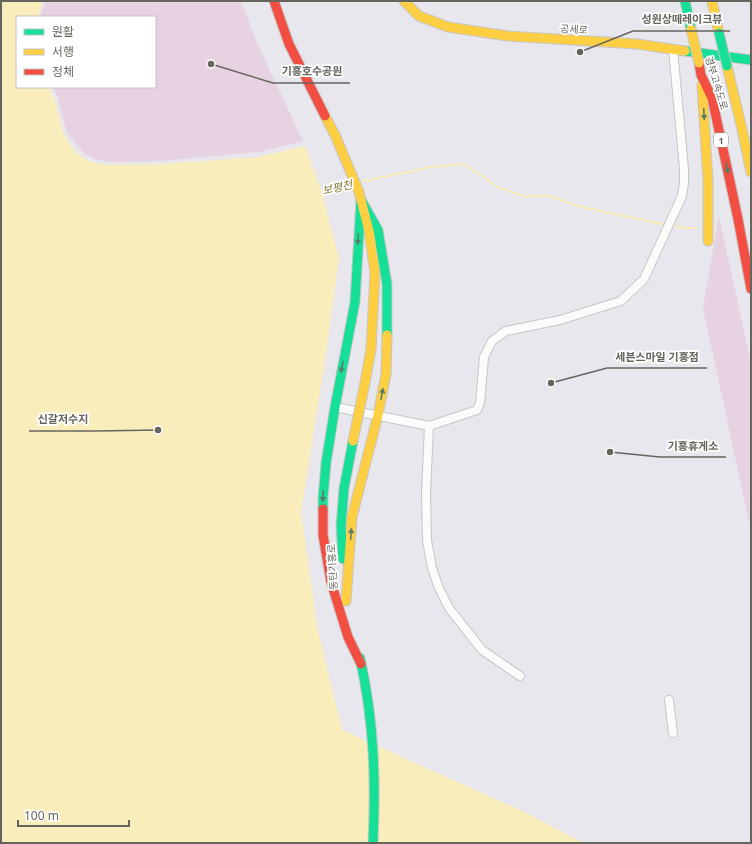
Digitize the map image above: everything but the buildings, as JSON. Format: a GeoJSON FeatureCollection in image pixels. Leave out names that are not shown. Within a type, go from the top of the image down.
{"type":"FeatureCollection","features":[{"type":"Feature","properties":{"kind":"main road"},"geometry":{"type":"LineString","coordinates":[[274,1],[289,44],[335,136],[360,196],[378,230],[386,284],[386,374],[378,415],[352,517],[346,601]]}},
{"type":"Feature","properties":{"kind":"main road","name":"공세로"},"geometry":{"type":"LineString","coordinates":[[404,1],[419,16],[448,27],[508,36],[637,44],[751,60]]}},
{"type":"Feature","properties":{"kind":"main road","name":"경부고속도로"},"geometry":{"type":"LineString","coordinates":[[685,1],[701,75],[712,98],[738,219],[751,289]]}},
{"type":"Feature","properties":{"kind":"main road","name":"경부고속도로"},"geometry":{"type":"LineString","coordinates":[[712,1],[751,172]]}},
{"type":"Feature","properties":{"kind":"main road"},"geometry":{"type":"LineString","coordinates":[[701,75],[708,181],[708,219],[705,240]]}},
{"type":"Feature","properties":{"kind":"main road"},"geometry":{"type":"LineString","coordinates":[[360,196],[355,302],[326,463],[323,498],[323,535],[331,582],[348,637],[361,664]]}},
{"type":"Feature","properties":{"kind":"main road","name":"동탄기흥로"},"geometry":{"type":"LineString","coordinates":[[360,196],[375,273],[371,349],[344,488],[341,526],[346,601],[361,664],[372,728],[375,781],[373,843]]}},
{"type":"Feature","properties":{"kind":"street"},"geometry":{"type":"LineString","coordinates":[[335,407],[429,426],[478,410],[484,357],[492,341],[506,331],[560,320],[621,301],[644,279],[682,196],[684,183],[673,49]]}},
{"type":"Feature","properties":{"kind":"street"},"geometry":{"type":"LineString","coordinates":[[429,426],[426,493],[427,540],[432,568],[439,588],[449,608],[482,650],[520,676]]}},
{"type":"Feature","properties":{"kind":"street"},"geometry":{"type":"LineString","coordinates":[[669,700],[674,733]]}},
{"type":"Feature","properties":{"kind":"shaded area"},"geometry":{"type":"Polygon","coordinates":[[[1,1],[43,1],[38,16],[16,16],[16,88],[49,88],[56,104],[63,132],[77,153],[87,160],[108,165],[161,164],[258,157],[305,146],[321,190],[339,258],[327,347],[301,513],[318,631],[342,730],[522,811],[584,843],[1,843],[1,1]]]}},
{"type":"Feature","properties":{"kind":"shaded area"},"geometry":{"type":"Polygon","coordinates":[[[45,1],[241,1],[256,41],[303,141],[259,152],[160,161],[110,162],[94,159],[83,152],[67,133],[57,96],[53,88],[156,88],[156,16],[40,16],[45,1]]]}},
{"type":"Feature","properties":{"kind":"shaded area"},"geometry":{"type":"Polygon","coordinates":[[[719,216],[751,364],[751,531],[703,308],[719,216]]]}},
{"type":"Feature","properties":{"kind":"waterway","name":"보평천"},"geometry":{"type":"LineString","coordinates":[[360,182],[431,167],[464,164],[498,187],[523,196],[550,196],[577,206],[662,224]]}},
{"type":"Feature","properties":{"kind":"waterway","name":"보평천"},"geometry":{"type":"LineString","coordinates":[[319,191],[351,183]]}},
{"type":"Feature","properties":{"kind":"waterway","name":"보평천"},"geometry":{"type":"LineString","coordinates":[[675,226],[697,228]]}},
{"type":"Feature","properties":{"kind":"traffic: fast"},"geometry":{"type":"LineString","coordinates":[[685,1],[691,29]]}},
{"type":"Feature","properties":{"kind":"traffic: fast"},"geometry":{"type":"LineString","coordinates":[[719,33],[727,66]]}},
{"type":"Feature","properties":{"kind":"traffic: fast"},"geometry":{"type":"LineString","coordinates":[[685,51],[751,60]]}},
{"type":"Feature","properties":{"kind":"traffic: fast"},"geometry":{"type":"LineString","coordinates":[[323,509],[326,463],[355,302],[361,200]]}},
{"type":"Feature","properties":{"kind":"traffic: fast"},"geometry":{"type":"LineString","coordinates":[[361,200],[378,230],[387,284],[387,335]]}},
{"type":"Feature","properties":{"kind":"traffic: fast"},"geometry":{"type":"LineString","coordinates":[[343,559],[341,526],[344,488],[353,441]]}},
{"type":"Feature","properties":{"kind":"traffic: fast"},"geometry":{"type":"LineString","coordinates":[[360,658],[365,681],[373,750],[373,843]]}},
{"type":"Feature","properties":{"kind":"traffic: slow"},"geometry":{"type":"LineString","coordinates":[[404,1],[419,16],[448,27],[508,36],[637,44],[685,51]]}},
{"type":"Feature","properties":{"kind":"traffic: slow"},"geometry":{"type":"LineString","coordinates":[[712,1],[719,33]]}},
{"type":"Feature","properties":{"kind":"traffic: slow"},"geometry":{"type":"LineString","coordinates":[[691,29],[699,63]]}},
{"type":"Feature","properties":{"kind":"traffic: slow"},"geometry":{"type":"LineString","coordinates":[[727,66],[751,172]]}},
{"type":"Feature","properties":{"kind":"traffic: slow"},"geometry":{"type":"LineString","coordinates":[[702,85],[708,181],[708,241]]}},
{"type":"Feature","properties":{"kind":"traffic: slow"},"geometry":{"type":"LineString","coordinates":[[325,116],[335,135],[359,192],[369,231],[375,273],[371,349],[365,383]]}},
{"type":"Feature","properties":{"kind":"traffic: slow"},"geometry":{"type":"LineString","coordinates":[[346,601],[352,517],[378,415],[386,374],[387,335]]}},
{"type":"Feature","properties":{"kind":"traffic: slow"},"geometry":{"type":"LineString","coordinates":[[353,441],[365,383]]}},
{"type":"Feature","properties":{"kind":"traffic: jam"},"geometry":{"type":"LineString","coordinates":[[274,1],[289,44],[325,116]]}},
{"type":"Feature","properties":{"kind":"traffic: jam"},"geometry":{"type":"LineString","coordinates":[[699,63],[701,75],[712,98],[738,219],[751,289]]}},
{"type":"Feature","properties":{"kind":"traffic: jam"},"geometry":{"type":"LineString","coordinates":[[323,509],[323,535],[331,582],[348,637],[361,664]]}},
{"type":"Feature","properties":{"kind":"place","name":"성원상떼레이크뷰"},"geometry":{"type":"Point","coordinates":[580,52]}},
{"type":"Feature","properties":{"kind":"place","name":"기흥호수공원"},"geometry":{"type":"Point","coordinates":[211,64]}},
{"type":"Feature","properties":{"kind":"place","name":"세븐스마일 기흥점"},"geometry":{"type":"Point","coordinates":[551,383]}},
{"type":"Feature","properties":{"kind":"place","name":"신갈저수지"},"geometry":{"type":"Point","coordinates":[158,430]}},
{"type":"Feature","properties":{"kind":"place","name":"기흥휴게소"},"geometry":{"type":"Point","coordinates":[610,452]}}]}
